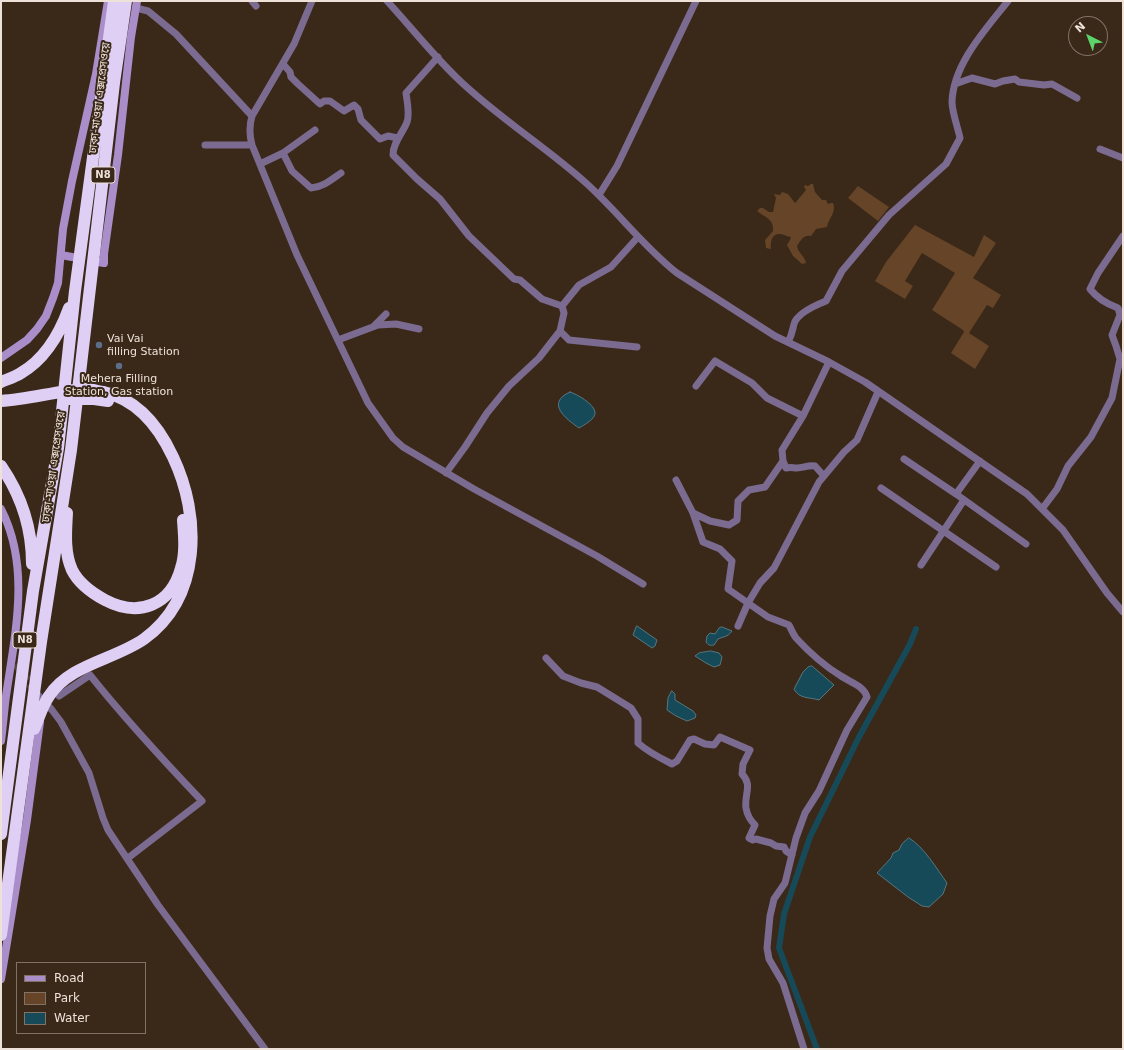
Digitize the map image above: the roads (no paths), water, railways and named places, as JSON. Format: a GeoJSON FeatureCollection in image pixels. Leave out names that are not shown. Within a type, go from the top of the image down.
{"type":"FeatureCollection","features":[{"type":"Feature","properties":{"kind":"highway","name":"ঢাকা-মাওয়া এক্সপ্রেসওয়ে"},"geometry":{"type":"LineString","coordinates":[[1,834],[33,591],[58,448],[75,291],[114,1]]}},
{"type":"Feature","properties":{"kind":"highway","name":"ঢাকা-মাওয়া এক্সপ্রেসওয়ে"},"geometry":{"type":"LineString","coordinates":[[1,935],[50,575],[71,450],[114,83],[133,3]]}},
{"type":"Feature","properties":{"kind":"highway"},"geometry":{"type":"LineString","coordinates":[[1,382],[22,373],[44,354],[52,343],[64,320],[75,291]]}},
{"type":"Feature","properties":{"kind":"highway"},"geometry":{"type":"LineString","coordinates":[[1,401],[86,389],[113,394],[128,401],[143,413],[167,443],[184,482],[190,507],[192,537],[190,563],[184,587],[174,607],[160,624],[143,639],[116,654],[87,666],[55,688],[43,706],[27,749]]}},
{"type":"Feature","properties":{"kind":"highway"},"geometry":{"type":"LineString","coordinates":[[1,408],[69,399],[94,398],[111,402],[125,408],[138,418],[154,436],[163,449],[177,489],[182,510],[184,549],[182,566],[175,586],[162,600],[149,606],[139,608],[127,607],[110,602],[94,593],[81,583],[72,570],[66,553],[66,482]]}},
{"type":"Feature","properties":{"kind":"highway"},"geometry":{"type":"LineString","coordinates":[[1,466],[19,499],[31,538],[33,591]]}},
{"type":"Feature","properties":{"kind":"main road"},"geometry":{"type":"LineString","coordinates":[[1,358],[27,340],[37,329],[46,316],[58,283],[63,229],[96,74],[108,1]]}},
{"type":"Feature","properties":{"kind":"main road"},"geometry":{"type":"LineString","coordinates":[[98,262],[104,264],[133,3]]}},
{"type":"Feature","properties":{"kind":"main road"},"geometry":{"type":"LineString","coordinates":[[61,255],[72,257]]}},
{"type":"Feature","properties":{"kind":"main road"},"geometry":{"type":"LineString","coordinates":[[1,509],[11,534],[19,576],[19,598],[14,660],[6,696],[1,741]]}},
{"type":"Feature","properties":{"kind":"main road"},"geometry":{"type":"LineString","coordinates":[[1,979],[27,820],[40,723],[40,703],[38,695]]}},
{"type":"Feature","properties":{"kind":"street"},"geometry":{"type":"LineString","coordinates":[[312,1],[294,44],[252,116],[249,125],[249,135],[297,254],[368,403],[393,438],[403,447],[643,584]]}},
{"type":"Feature","properties":{"kind":"street"},"geometry":{"type":"LineString","coordinates":[[387,1],[456,77],[482,101],[599,195],[638,237],[677,273],[775,336],[850,372],[1027,494],[1063,530],[1107,593],[1123,612]]}},
{"type":"Feature","properties":{"kind":"street"},"geometry":{"type":"LineString","coordinates":[[599,195],[617,166],[696,1]]}},
{"type":"Feature","properties":{"kind":"street"},"geometry":{"type":"LineString","coordinates":[[788,342],[792,334],[794,323],[809,308],[826,301],[842,271],[889,215],[946,164],[960,138],[952,103],[956,78],[973,45],[1008,1]]}},
{"type":"Feature","properties":{"kind":"street"},"geometry":{"type":"LineString","coordinates":[[133,3],[148,11],[176,34],[252,116]]}},
{"type":"Feature","properties":{"kind":"street"},"geometry":{"type":"LineString","coordinates":[[438,57],[406,93],[407,121],[398,138],[393,154],[417,179],[440,199],[469,236],[514,279],[520,280],[542,299],[562,306]]}},
{"type":"Feature","properties":{"kind":"street"},"geometry":{"type":"LineString","coordinates":[[283,64],[290,72],[291,77],[320,104],[324,101],[330,101],[344,111],[354,105],[358,109],[361,120],[380,139],[388,136],[398,138]]}},
{"type":"Feature","properties":{"kind":"street"},"geometry":{"type":"LineString","coordinates":[[955,84],[972,78],[995,84],[1015,79],[1019,82],[1044,85],[1052,84],[1077,98]]}},
{"type":"Feature","properties":{"kind":"street"},"geometry":{"type":"LineString","coordinates":[[260,164],[283,153],[315,130]]}},
{"type":"Feature","properties":{"kind":"street"},"geometry":{"type":"LineString","coordinates":[[204,145],[252,145]]}},
{"type":"Feature","properties":{"kind":"street"},"geometry":{"type":"LineString","coordinates":[[1100,149],[1123,158]]}},
{"type":"Feature","properties":{"kind":"street"},"geometry":{"type":"LineString","coordinates":[[283,153],[292,171],[311,188],[318,187],[341,173]]}},
{"type":"Feature","properties":{"kind":"street"},"geometry":{"type":"LineString","coordinates":[[1042,509],[1057,489],[1068,466],[1091,437],[1112,398],[1121,359],[1112,335],[1120,315],[1118,308],[1097,297],[1090,288],[1098,273],[1123,236]]}},
{"type":"Feature","properties":{"kind":"street"},"geometry":{"type":"LineString","coordinates":[[562,306],[579,285],[611,267],[638,237]]}},
{"type":"Feature","properties":{"kind":"street"},"geometry":{"type":"LineString","coordinates":[[446,472],[465,448],[487,413],[509,386],[539,358],[560,331],[564,313],[562,306]]}},
{"type":"Feature","properties":{"kind":"street"},"geometry":{"type":"LineString","coordinates":[[372,327],[386,314]]}},
{"type":"Feature","properties":{"kind":"street"},"geometry":{"type":"LineString","coordinates":[[338,340],[378,325],[396,324],[419,330]]}},
{"type":"Feature","properties":{"kind":"street"},"geometry":{"type":"LineString","coordinates":[[560,331],[569,340],[637,347]]}},
{"type":"Feature","properties":{"kind":"street"},"geometry":{"type":"LineString","coordinates":[[696,386],[715,361],[752,383],[767,398],[803,416]]}},
{"type":"Feature","properties":{"kind":"street"},"geometry":{"type":"LineString","coordinates":[[824,476],[816,466],[786,468],[783,461],[782,450],[803,416],[829,362]]}},
{"type":"Feature","properties":{"kind":"street"},"geometry":{"type":"LineString","coordinates":[[738,626],[748,603],[760,583],[774,568],[819,482],[856,440],[878,392]]}},
{"type":"Feature","properties":{"kind":"street"},"geometry":{"type":"LineString","coordinates":[[904,459],[1026,544]]}},
{"type":"Feature","properties":{"kind":"street"},"geometry":{"type":"LineString","coordinates":[[693,513],[710,521],[729,525],[737,520],[738,501],[749,490],[765,487],[783,461]]}},
{"type":"Feature","properties":{"kind":"street"},"geometry":{"type":"LineString","coordinates":[[956,494],[980,461]]}},
{"type":"Feature","properties":{"kind":"street"},"geometry":{"type":"LineString","coordinates":[[676,480],[693,513],[703,542],[720,549],[732,562],[728,589],[768,617],[789,625],[795,637],[809,651],[840,675],[860,687],[866,693],[867,697],[847,730],[819,791],[805,813],[784,883],[774,899],[770,916],[767,948],[770,958],[783,983],[804,1049]]}},
{"type":"Feature","properties":{"kind":"street"},"geometry":{"type":"LineString","coordinates":[[881,488],[996,567]]}},
{"type":"Feature","properties":{"kind":"street"},"geometry":{"type":"LineString","coordinates":[[921,565],[964,500]]}},
{"type":"Feature","properties":{"kind":"street"},"geometry":{"type":"LineString","coordinates":[[546,658],[563,676],[581,683],[597,686],[631,708],[638,719],[638,742],[647,750],[672,764],[678,761],[690,740],[694,739],[705,744],[714,745],[720,737],[750,750],[743,764],[742,774],[747,779],[748,785],[746,792],[746,809],[755,825],[749,838],[784,847],[786,851],[792,855]]}},
{"type":"Feature","properties":{"kind":"street"},"geometry":{"type":"LineString","coordinates":[[59,696],[90,675],[149,746],[202,801],[128,858]]}},
{"type":"Feature","properties":{"kind":"street"},"geometry":{"type":"LineString","coordinates":[[38,695],[61,722],[89,773],[108,830],[158,905],[265,1049]]}},
{"type":"Feature","properties":{"kind":"water"},"geometry":{"type":"Polygon","coordinates":[[[570,392],[581,397],[592,406],[595,412],[592,419],[579,428],[564,416],[558,406],[559,401],[563,396],[570,392]]]}},
{"type":"Feature","properties":{"kind":"water"},"geometry":{"type":"Polygon","coordinates":[[[637,626],[657,640],[655,646],[652,648],[633,635],[637,626]]]}},
{"type":"Feature","properties":{"kind":"water"},"geometry":{"type":"Polygon","coordinates":[[[722,627],[732,631],[727,636],[718,639],[714,645],[708,644],[706,642],[707,636],[710,633],[715,634],[719,628],[722,627]]]}},
{"type":"Feature","properties":{"kind":"water"},"geometry":{"type":"Polygon","coordinates":[[[711,651],[719,653],[722,657],[720,665],[714,667],[695,656],[699,653],[711,651]]]}},
{"type":"Feature","properties":{"kind":"water"},"geometry":{"type":"Polygon","coordinates":[[[812,666],[834,685],[819,700],[801,696],[794,689],[803,672],[808,667],[812,666]]]}},
{"type":"Feature","properties":{"kind":"water"},"geometry":{"type":"Polygon","coordinates":[[[672,691],[675,694],[675,700],[693,711],[696,715],[695,718],[687,721],[667,710],[668,698],[672,691]]]}},
{"type":"Feature","properties":{"kind":"water"},"geometry":{"type":"Polygon","coordinates":[[[909,838],[920,847],[935,865],[947,883],[943,894],[929,907],[922,906],[908,897],[877,873],[891,858],[893,853],[899,850],[902,844],[909,838]]]}},
{"type":"Feature","properties":{"kind":"waterway"},"geometry":{"type":"LineString","coordinates":[[817,1049],[779,948],[784,914],[810,837],[859,737],[910,644],[916,629]]}},
{"type":"Feature","properties":{"kind":"tunnel"},"geometry":{"type":"LineString","coordinates":[[16,664],[35,691]]}},
{"type":"Feature","properties":{"kind":"place","name":"Vai Vai filling Station"},"geometry":{"type":"Point","coordinates":[99,345]}},
{"type":"Feature","properties":{"kind":"place","name":"Mehera Filling Station, Gas station"},"geometry":{"type":"Point","coordinates":[119,366]}}]}
